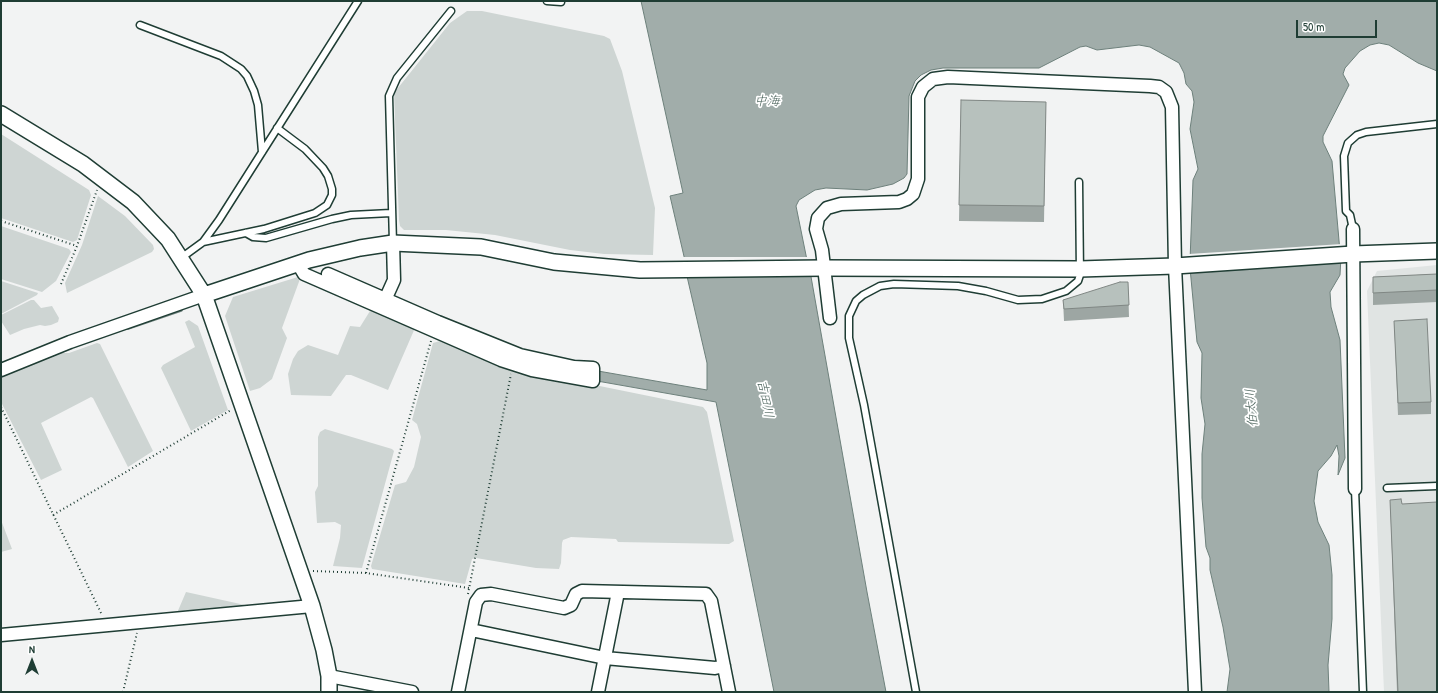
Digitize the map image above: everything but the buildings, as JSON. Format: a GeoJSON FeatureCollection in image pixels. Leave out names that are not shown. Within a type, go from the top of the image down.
{"type":"FeatureCollection","features":[{"type":"Feature","properties":{"kind":"street"},"geometry":{"type":"LineString","coordinates":[[830,318],[818,268],[816,225],[818,218],[827,208],[841,204],[899,202],[907,199],[913,194],[918,179],[918,97],[923,87],[933,79],[948,77],[1150,86],[1159,87],[1166,92],[1172,107],[1175,266],[1195,692]]}},
{"type":"Feature","properties":{"kind":"street"},"geometry":{"type":"LineString","coordinates":[[1,114],[101,177],[146,214],[168,239],[204,295],[312,606],[321,636],[329,676],[329,692]]}},
{"type":"Feature","properties":{"kind":"street"},"geometry":{"type":"LineString","coordinates":[[1353,229],[1355,489]]}},
{"type":"Feature","properties":{"kind":"street"},"geometry":{"type":"LineString","coordinates":[[385,300],[394,280],[393,243]]}},
{"type":"Feature","properties":{"kind":"street"},"geometry":{"type":"LineString","coordinates":[[1,370],[70,342],[298,264],[360,248],[393,243],[481,247],[554,262],[640,270],[818,268],[1080,269],[1175,266],[1353,254],[1437,251]]}},
{"type":"Feature","properties":{"kind":"street"},"geometry":{"type":"LineString","coordinates":[[298,264],[304,274],[436,327],[593,380],[593,373]]}},
{"type":"Feature","properties":{"kind":"street"},"geometry":{"type":"LineString","coordinates":[[328,274],[385,300],[513,365],[573,372]]}},
{"type":"Feature","properties":{"kind":"street"},"geometry":{"type":"LineString","coordinates":[[458,692],[476,602],[481,595],[486,594],[564,608],[571,605],[576,594],[582,591],[706,594],[711,601],[729,692]]}},
{"type":"Feature","properties":{"kind":"street"},"geometry":{"type":"LineString","coordinates":[[598,692],[618,592]]}},
{"type":"Feature","properties":{"kind":"street"},"geometry":{"type":"LineString","coordinates":[[1,636],[312,606]]}},
{"type":"Feature","properties":{"kind":"street"},"geometry":{"type":"LineString","coordinates":[[470,630],[605,658],[715,668],[724,666]]}},
{"type":"Feature","properties":{"kind":"street"},"geometry":{"type":"LineString","coordinates":[[329,676],[412,692]]}},
{"type":"Feature","properties":{"kind":"lane"},"geometry":{"type":"LineString","coordinates":[[181,258],[203,242],[358,1]]}},
{"type":"Feature","properties":{"kind":"lane"},"geometry":{"type":"LineString","coordinates":[[547,1],[561,2]]}},
{"type":"Feature","properties":{"kind":"lane"},"geometry":{"type":"LineString","coordinates":[[393,243],[388,103],[390,89],[397,78],[451,11]]}},
{"type":"Feature","properties":{"kind":"lane"},"geometry":{"type":"LineString","coordinates":[[140,25],[221,56],[241,69],[247,76],[254,91],[258,105],[262,152]]}},
{"type":"Feature","properties":{"kind":"lane"},"geometry":{"type":"LineString","coordinates":[[1353,229],[1350,215],[1346,211],[1344,156],[1348,143],[1357,135],[1366,132],[1437,124]]}},
{"type":"Feature","properties":{"kind":"lane"},"geometry":{"type":"LineString","coordinates":[[203,242],[246,233],[315,213],[327,205],[330,201],[332,189],[323,168],[305,149],[277,128]]}},
{"type":"Feature","properties":{"kind":"lane"},"geometry":{"type":"LineString","coordinates":[[916,692],[864,405],[849,338],[849,316],[856,301],[870,290],[880,286],[898,283],[971,288],[1018,300],[1042,299],[1055,296],[1073,286],[1078,281],[1080,269],[1079,182]]}},
{"type":"Feature","properties":{"kind":"lane"},"geometry":{"type":"LineString","coordinates":[[246,233],[253,236],[266,238],[332,219],[356,215],[391,213]]}},
{"type":"Feature","properties":{"kind":"lane"},"geometry":{"type":"LineString","coordinates":[[1387,488],[1437,486]]}},
{"type":"Feature","properties":{"kind":"lane"},"geometry":{"type":"LineString","coordinates":[[1355,489],[1363,692]]}},
{"type":"Feature","properties":{"kind":"path"},"geometry":{"type":"LineString","coordinates":[[61,284],[78,246],[101,177]]}},
{"type":"Feature","properties":{"kind":"path"},"geometry":{"type":"LineString","coordinates":[[1,221],[78,246]]}},
{"type":"Feature","properties":{"kind":"path"},"geometry":{"type":"LineString","coordinates":[[366,573],[436,327]]}},
{"type":"Feature","properties":{"kind":"path"},"geometry":{"type":"LineString","coordinates":[[478,538],[513,365]]}},
{"type":"Feature","properties":{"kind":"path"},"geometry":{"type":"LineString","coordinates":[[53,515],[243,404]]}},
{"type":"Feature","properties":{"kind":"path"},"geometry":{"type":"LineString","coordinates":[[1,408],[107,625]]}},
{"type":"Feature","properties":{"kind":"path"},"geometry":{"type":"LineString","coordinates":[[314,571],[366,573],[469,588]]}},
{"type":"Feature","properties":{"kind":"path"},"geometry":{"type":"LineString","coordinates":[[123,692],[139,622]]}},
{"type":"Feature","properties":{"kind":"shaded area"},"geometry":{"type":"Polygon","coordinates":[[[467,11],[482,11],[604,36],[610,39],[622,71],[655,208],[653,255],[604,254],[570,250],[495,235],[446,230],[404,230],[400,226],[394,93],[450,23],[467,11]]]}},
{"type":"Feature","properties":{"kind":"shaded area"},"geometry":{"type":"Polygon","coordinates":[[[1,134],[89,190],[91,195],[77,240],[73,242],[1,218],[1,134]]]}},
{"type":"Feature","properties":{"kind":"shaded area"},"geometry":{"type":"Polygon","coordinates":[[[98,196],[125,216],[153,245],[154,249],[152,252],[67,293],[65,283],[82,245],[98,196]]]}},
{"type":"Feature","properties":{"kind":"shaded area"},"geometry":{"type":"Polygon","coordinates":[[[1,226],[69,249],[71,252],[56,281],[42,292],[1,279],[1,226]]]}},
{"type":"Feature","properties":{"kind":"shaded area"},"geometry":{"type":"Polygon","coordinates":[[[1437,265],[1437,692],[1384,692],[1367,291],[1377,271],[1437,265]]]}},
{"type":"Feature","properties":{"kind":"shaded area"},"geometry":{"type":"Polygon","coordinates":[[[298,277],[300,279],[282,328],[287,338],[272,379],[260,388],[250,391],[225,316],[233,297],[298,277]]]}},
{"type":"Feature","properties":{"kind":"shaded area"},"geometry":{"type":"Polygon","coordinates":[[[1,281],[38,293],[37,295],[1,314],[1,281]]]}},
{"type":"Feature","properties":{"kind":"shaded area"},"geometry":{"type":"Polygon","coordinates":[[[31,300],[34,300],[41,308],[52,306],[59,318],[58,322],[51,325],[40,325],[24,329],[10,335],[1,321],[1,315],[31,300]]]}},
{"type":"Feature","properties":{"kind":"shaded area"},"geometry":{"type":"Polygon","coordinates":[[[373,310],[415,328],[388,390],[351,375],[346,375],[331,396],[291,395],[288,374],[293,359],[298,351],[308,345],[338,355],[350,326],[360,327],[370,311],[373,310]]]}},
{"type":"Feature","properties":{"kind":"shaded area"},"geometry":{"type":"Polygon","coordinates":[[[189,320],[198,326],[228,410],[191,431],[161,368],[163,365],[195,347],[185,322],[189,320]]]}},
{"type":"Feature","properties":{"kind":"shaded area"},"geometry":{"type":"Polygon","coordinates":[[[440,341],[506,367],[703,407],[707,412],[734,541],[729,544],[618,542],[616,539],[571,537],[563,540],[559,569],[536,568],[476,558],[472,559],[465,584],[372,569],[371,566],[395,485],[406,482],[414,467],[421,437],[417,424],[412,420],[433,343],[440,341]]]}},
{"type":"Feature","properties":{"kind":"shaded area"},"geometry":{"type":"Polygon","coordinates":[[[97,343],[100,344],[153,451],[128,467],[93,398],[91,397],[41,423],[62,470],[41,480],[1,402],[1,375],[61,353],[69,353],[97,343]]]}},
{"type":"Feature","properties":{"kind":"shaded area"},"geometry":{"type":"Polygon","coordinates":[[[325,429],[392,449],[394,451],[362,568],[333,566],[340,538],[341,525],[335,522],[317,523],[315,492],[318,486],[318,437],[320,432],[325,429]]]}},
{"type":"Feature","properties":{"kind":"shaded area"},"geometry":{"type":"Polygon","coordinates":[[[1,520],[12,549],[1,552],[1,520]]]}},
{"type":"Feature","properties":{"kind":"shaded area"},"geometry":{"type":"Polygon","coordinates":[[[186,592],[254,607],[177,613],[186,592]]]}},
{"type":"Feature","properties":{"kind":"water","name":"中海"},"geometry":{"type":"Polygon","coordinates":[[[641,1],[1437,1],[1437,71],[1418,63],[1389,45],[1379,43],[1370,45],[1360,51],[1345,68],[1343,74],[1349,85],[1323,136],[1323,142],[1332,161],[1340,252],[1190,261],[1193,180],[1198,169],[1190,129],[1194,102],[1192,91],[1186,84],[1184,73],[1179,63],[1150,47],[1139,45],[1097,50],[1086,46],[1080,47],[1039,68],[943,68],[931,70],[921,75],[915,81],[909,96],[907,174],[904,178],[893,184],[867,190],[826,188],[815,190],[799,200],[796,206],[808,265],[686,265],[670,196],[683,193],[641,1]]]}},
{"type":"Feature","properties":{"kind":"water","name":"伯太川"},"geometry":{"type":"Polygon","coordinates":[[[1341,257],[1340,275],[1330,292],[1331,307],[1340,340],[1345,458],[1338,475],[1339,456],[1337,445],[1331,456],[1318,471],[1314,501],[1318,522],[1329,545],[1332,575],[1332,619],[1328,665],[1329,692],[1227,692],[1230,669],[1223,627],[1210,570],[1210,558],[1206,547],[1202,498],[1202,454],[1205,424],[1201,398],[1202,353],[1197,342],[1190,268],[1341,257]]]}},
{"type":"Feature","properties":{"kind":"water","name":"吉田川"},"geometry":{"type":"Polygon","coordinates":[[[810,271],[886,692],[774,692],[716,402],[597,381],[598,371],[707,390],[707,363],[686,272],[810,271]]]}},
{"type":"Feature","properties":{"kind":"pier"},"geometry":{"type":"Polygon","coordinates":[[[1342,244],[1342,252],[1188,261],[1189,254],[1342,244]]]}},
{"type":"Feature","properties":{"kind":"pier"},"geometry":{"type":"Polygon","coordinates":[[[682,257],[809,257],[810,265],[684,266],[682,257]]]}},
{"type":"Feature","properties":{"kind":"waterway"},"geometry":{"type":"LineString","coordinates":[[128,328],[181,310]]}}]}
